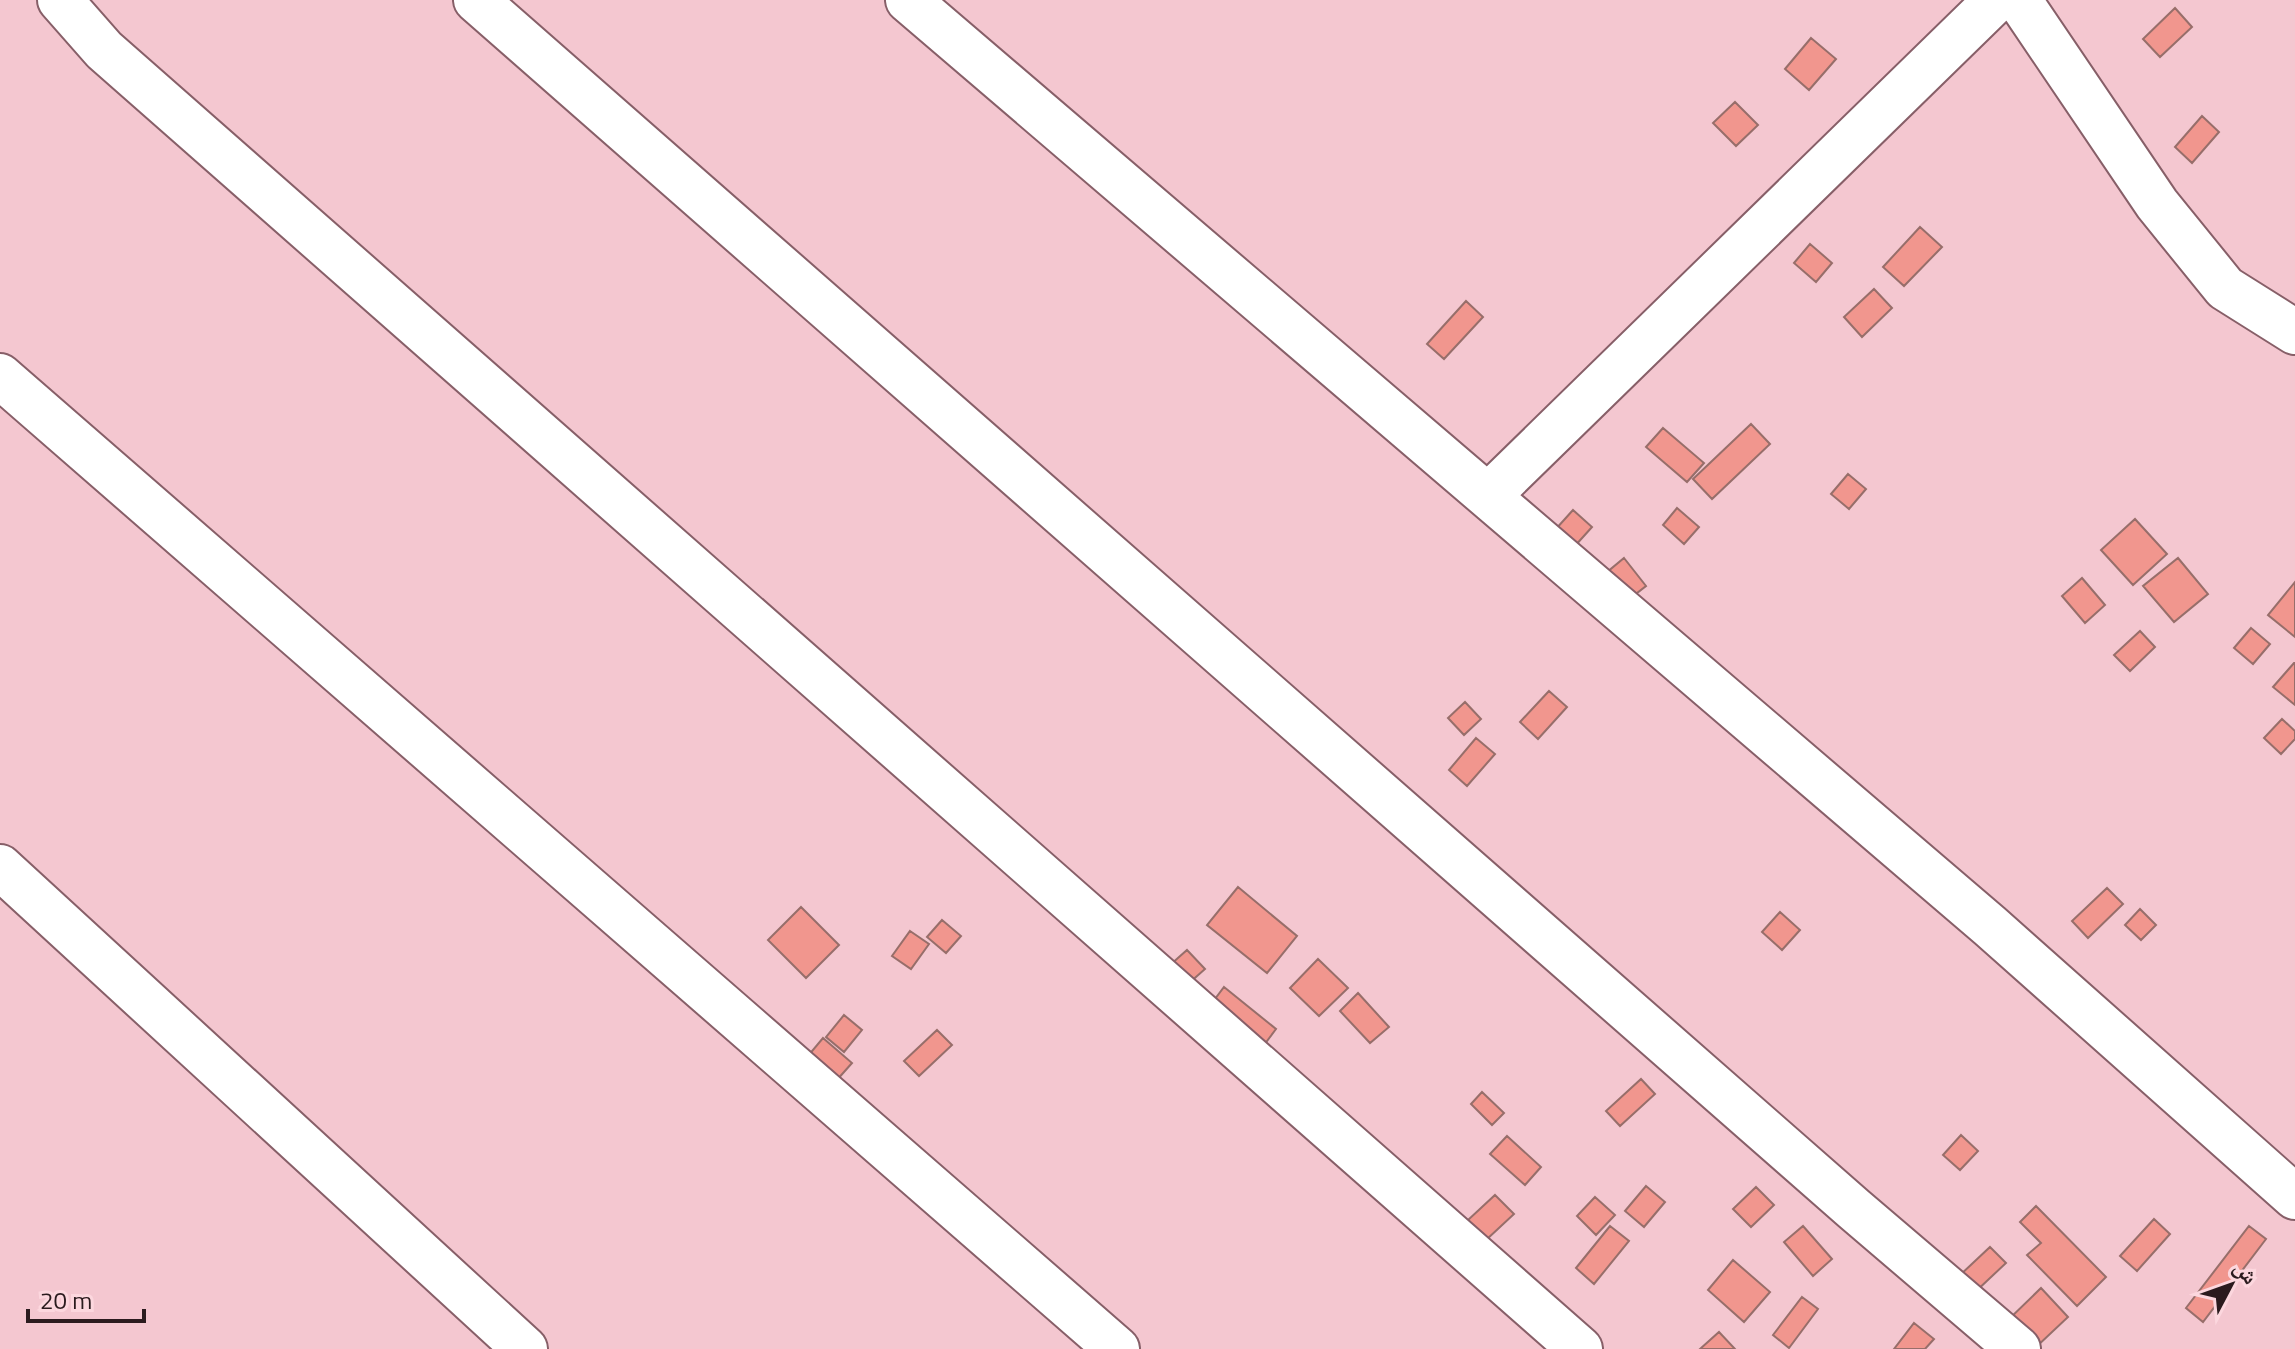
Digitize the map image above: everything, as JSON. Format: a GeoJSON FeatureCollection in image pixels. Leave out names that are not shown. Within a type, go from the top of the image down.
{"type":"FeatureCollection","features":[{"type":"Feature","properties":{"kind":"street"},"geometry":{"type":"LineString","coordinates":[[60,0],[104,50],[1580,1349]]}},
{"type":"Feature","properties":{"kind":"street"},"geometry":{"type":"LineString","coordinates":[[476,0],[1854,1209],[2018,1349]]}},
{"type":"Feature","properties":{"kind":"street"},"geometry":{"type":"LineString","coordinates":[[908,0],[1990,926],[2295,1197]]}},
{"type":"Feature","properties":{"kind":"street"},"geometry":{"type":"LineString","coordinates":[[1488,496],[1996,0]]}},
{"type":"Feature","properties":{"kind":"street"},"geometry":{"type":"LineString","coordinates":[[2019,0],[2157,204],[2225,288],[2295,332]]}},
{"type":"Feature","properties":{"kind":"street"},"geometry":{"type":"LineString","coordinates":[[0,376],[1117,1349]]}},
{"type":"Feature","properties":{"kind":"street"},"geometry":{"type":"LineString","coordinates":[[0,867],[525,1349]]}},
{"type":"Feature","properties":{"kind":"building"},"geometry":{"type":"Polygon","coordinates":[[[2175,8],[2192,27],[2160,57],[2143,39],[2175,8]]]}},
{"type":"Feature","properties":{"kind":"building"},"geometry":{"type":"Polygon","coordinates":[[[1811,38],[1836,59],[1809,90],[1785,69],[1811,38]]]}},
{"type":"Feature","properties":{"kind":"building"},"geometry":{"type":"Polygon","coordinates":[[[1735,102],[1758,125],[1736,146],[1713,123],[1735,102]]]}},
{"type":"Feature","properties":{"kind":"building"},"geometry":{"type":"Polygon","coordinates":[[[2202,116],[2219,132],[2192,163],[2175,147],[2202,116]]]}},
{"type":"Feature","properties":{"kind":"building"},"geometry":{"type":"Polygon","coordinates":[[[1920,227],[1942,247],[1904,286],[1883,267],[1920,227]]]}},
{"type":"Feature","properties":{"kind":"building"},"geometry":{"type":"Polygon","coordinates":[[[1810,244],[1832,263],[1816,282],[1794,263],[1810,244]]]}},
{"type":"Feature","properties":{"kind":"building"},"geometry":{"type":"Polygon","coordinates":[[[1874,289],[1892,308],[1862,337],[1844,317],[1874,289]]]}},
{"type":"Feature","properties":{"kind":"building"},"geometry":{"type":"Polygon","coordinates":[[[1466,301],[1483,317],[1444,359],[1427,344],[1466,301]]]}},
{"type":"Feature","properties":{"kind":"building"},"geometry":{"type":"Polygon","coordinates":[[[1751,424],[1770,444],[1712,499],[1693,479],[1751,424]]]}},
{"type":"Feature","properties":{"kind":"building"},"geometry":{"type":"Polygon","coordinates":[[[1663,428],[1704,463],[1687,482],[1646,447],[1663,428]]]}},
{"type":"Feature","properties":{"kind":"building"},"geometry":{"type":"Polygon","coordinates":[[[1848,474],[1866,489],[1849,509],[1831,494],[1848,474]]]}},
{"type":"Feature","properties":{"kind":"building"},"geometry":{"type":"Polygon","coordinates":[[[1677,508],[1699,527],[1684,544],[1663,525],[1677,508]]]}},
{"type":"Feature","properties":{"kind":"building"},"geometry":{"type":"Polygon","coordinates":[[[1573,510],[1592,527],[1574,547],[1555,530],[1573,510]]]}},
{"type":"Feature","properties":{"kind":"building"},"geometry":{"type":"Polygon","coordinates":[[[2135,519],[2167,554],[2133,585],[2101,550],[2135,519]]]}},
{"type":"Feature","properties":{"kind":"building"},"geometry":{"type":"Polygon","coordinates":[[[1624,558],[1646,586],[1628,600],[1606,573],[1624,558]]]}},
{"type":"Feature","properties":{"kind":"building"},"geometry":{"type":"Polygon","coordinates":[[[2178,558],[2208,594],[2174,622],[2143,586],[2178,558]]]}},
{"type":"Feature","properties":{"kind":"building"},"geometry":{"type":"Polygon","coordinates":[[[2082,578],[2105,605],[2085,623],[2062,596],[2082,578]]]}},
{"type":"Feature","properties":{"kind":"building"},"geometry":{"type":"Polygon","coordinates":[[[2295,582],[2295,637],[2268,615],[2295,582]]]}},
{"type":"Feature","properties":{"kind":"building"},"geometry":{"type":"Polygon","coordinates":[[[2251,628],[2270,644],[2253,664],[2234,648],[2251,628]]]}},
{"type":"Feature","properties":{"kind":"building"},"geometry":{"type":"Polygon","coordinates":[[[2140,631],[2155,647],[2130,671],[2114,655],[2140,631]]]}},
{"type":"Feature","properties":{"kind":"building"},"geometry":{"type":"Polygon","coordinates":[[[2295,663],[2295,705],[2273,687],[2295,663]]]}},
{"type":"Feature","properties":{"kind":"building"},"geometry":{"type":"Polygon","coordinates":[[[1549,691],[1567,707],[1538,739],[1520,722],[1549,691]]]}},
{"type":"Feature","properties":{"kind":"building"},"geometry":{"type":"Polygon","coordinates":[[[1465,702],[1481,719],[1464,735],[1448,718],[1465,702]]]}},
{"type":"Feature","properties":{"kind":"building"},"geometry":{"type":"Polygon","coordinates":[[[2282,719],[2295,731],[2295,739],[2281,754],[2264,738],[2282,719]]]}},
{"type":"Feature","properties":{"kind":"building"},"geometry":{"type":"Polygon","coordinates":[[[1476,738],[1495,754],[1467,786],[1449,770],[1476,738]]]}},
{"type":"Feature","properties":{"kind":"building"},"geometry":{"type":"Polygon","coordinates":[[[1238,887],[1297,936],[1267,973],[1207,925],[1238,887]]]}},
{"type":"Feature","properties":{"kind":"building"},"geometry":{"type":"Polygon","coordinates":[[[2107,888],[2123,904],[2088,938],[2072,921],[2107,888]]]}},
{"type":"Feature","properties":{"kind":"building"},"geometry":{"type":"Polygon","coordinates":[[[801,907],[839,945],[806,978],[768,940],[801,907]]]}},
{"type":"Feature","properties":{"kind":"building"},"geometry":{"type":"Polygon","coordinates":[[[2140,909],[2156,925],[2141,940],[2125,925],[2140,909]]]}},
{"type":"Feature","properties":{"kind":"building"},"geometry":{"type":"Polygon","coordinates":[[[1780,912],[1800,930],[1782,950],[1762,932],[1780,912]]]}},
{"type":"Feature","properties":{"kind":"building"},"geometry":{"type":"Polygon","coordinates":[[[942,920],[961,936],[946,953],[927,937],[942,920]]]}},
{"type":"Feature","properties":{"kind":"building"},"geometry":{"type":"Polygon","coordinates":[[[910,931],[929,944],[911,969],[892,956],[910,931]]]}},
{"type":"Feature","properties":{"kind":"building"},"geometry":{"type":"Polygon","coordinates":[[[1187,950],[1205,969],[1188,984],[1170,965],[1187,950]]]}},
{"type":"Feature","properties":{"kind":"building"},"geometry":{"type":"Polygon","coordinates":[[[1318,959],[1348,988],[1319,1016],[1290,988],[1318,959]]]}},
{"type":"Feature","properties":{"kind":"building"},"geometry":{"type":"Polygon","coordinates":[[[1224,987],[1276,1029],[1261,1049],[1209,1007],[1224,987]]]}},
{"type":"Feature","properties":{"kind":"building"},"geometry":{"type":"Polygon","coordinates":[[[1358,993],[1389,1027],[1370,1043],[1340,1011],[1358,993]]]}},
{"type":"Feature","properties":{"kind":"building"},"geometry":{"type":"Polygon","coordinates":[[[844,1015],[862,1030],[844,1052],[826,1037],[844,1015]]]}},
{"type":"Feature","properties":{"kind":"building"},"geometry":{"type":"Polygon","coordinates":[[[937,1030],[952,1045],[919,1076],[904,1061],[937,1030]]]}},
{"type":"Feature","properties":{"kind":"building"},"geometry":{"type":"Polygon","coordinates":[[[823,1038],[852,1063],[836,1081],[807,1057],[823,1038]]]}},
{"type":"Feature","properties":{"kind":"building"},"geometry":{"type":"Polygon","coordinates":[[[1641,1079],[1655,1094],[1620,1126],[1606,1111],[1641,1079]]]}},
{"type":"Feature","properties":{"kind":"building"},"geometry":{"type":"Polygon","coordinates":[[[1482,1092],[1504,1113],[1492,1125],[1471,1104],[1482,1092]]]}},
{"type":"Feature","properties":{"kind":"building"},"geometry":{"type":"Polygon","coordinates":[[[1961,1135],[1978,1151],[1960,1170],[1943,1155],[1961,1135]]]}},
{"type":"Feature","properties":{"kind":"building"},"geometry":{"type":"Polygon","coordinates":[[[1507,1136],[1541,1167],[1525,1185],[1490,1154],[1507,1136]]]}},
{"type":"Feature","properties":{"kind":"building"},"geometry":{"type":"Polygon","coordinates":[[[1646,1186],[1665,1202],[1644,1227],[1625,1211],[1646,1186]]]}},
{"type":"Feature","properties":{"kind":"building"},"geometry":{"type":"Polygon","coordinates":[[[1756,1187],[1774,1205],[1751,1227],[1733,1209],[1756,1187]]]}},
{"type":"Feature","properties":{"kind":"building"},"geometry":{"type":"Polygon","coordinates":[[[1495,1195],[1514,1214],[1486,1240],[1468,1220],[1495,1195]]]}},
{"type":"Feature","properties":{"kind":"building"},"geometry":{"type":"Polygon","coordinates":[[[1595,1197],[1615,1215],[1596,1235],[1577,1216],[1595,1197]]]}},
{"type":"Feature","properties":{"kind":"building"},"geometry":{"type":"Polygon","coordinates":[[[2036,1206],[2106,1277],[2077,1306],[2027,1255],[2041,1243],[2020,1222],[2036,1206]]]}},
{"type":"Feature","properties":{"kind":"building"},"geometry":{"type":"Polygon","coordinates":[[[2154,1219],[2170,1234],[2137,1271],[2120,1256],[2154,1219]]]}},
{"type":"Feature","properties":{"kind":"building"},"geometry":{"type":"Polygon","coordinates":[[[1610,1226],[1629,1241],[1594,1284],[1576,1268],[1610,1226]]]}},
{"type":"Feature","properties":{"kind":"building"},"geometry":{"type":"Polygon","coordinates":[[[1803,1226],[1832,1259],[1813,1276],[1784,1242],[1803,1226]]]}},
{"type":"Feature","properties":{"kind":"building"},"geometry":{"type":"Polygon","coordinates":[[[2249,1226],[2266,1239],[2203,1322],[2186,1308],[2249,1226]]]}},
{"type":"Feature","properties":{"kind":"building"},"geometry":{"type":"Polygon","coordinates":[[[1990,1247],[2006,1263],[1974,1293],[1958,1277],[1990,1247]]]}},
{"type":"Feature","properties":{"kind":"building"},"geometry":{"type":"Polygon","coordinates":[[[1733,1260],[1770,1292],[1744,1322],[1708,1290],[1733,1260]]]}},
{"type":"Feature","properties":{"kind":"building"},"geometry":{"type":"Polygon","coordinates":[[[2041,1288],[2068,1317],[2034,1349],[2006,1322],[2041,1288]]]}},
{"type":"Feature","properties":{"kind":"building"},"geometry":{"type":"Polygon","coordinates":[[[1802,1297],[1818,1309],[1789,1348],[1773,1335],[1802,1297]]]}},
{"type":"Feature","properties":{"kind":"building"},"geometry":{"type":"Polygon","coordinates":[[[1914,1323],[1934,1339],[1925,1349],[1894,1349],[1914,1323]]]}},
{"type":"Feature","properties":{"kind":"building"},"geometry":{"type":"Polygon","coordinates":[[[1719,1332],[1735,1349],[1700,1349],[1719,1332]]]}}]}
